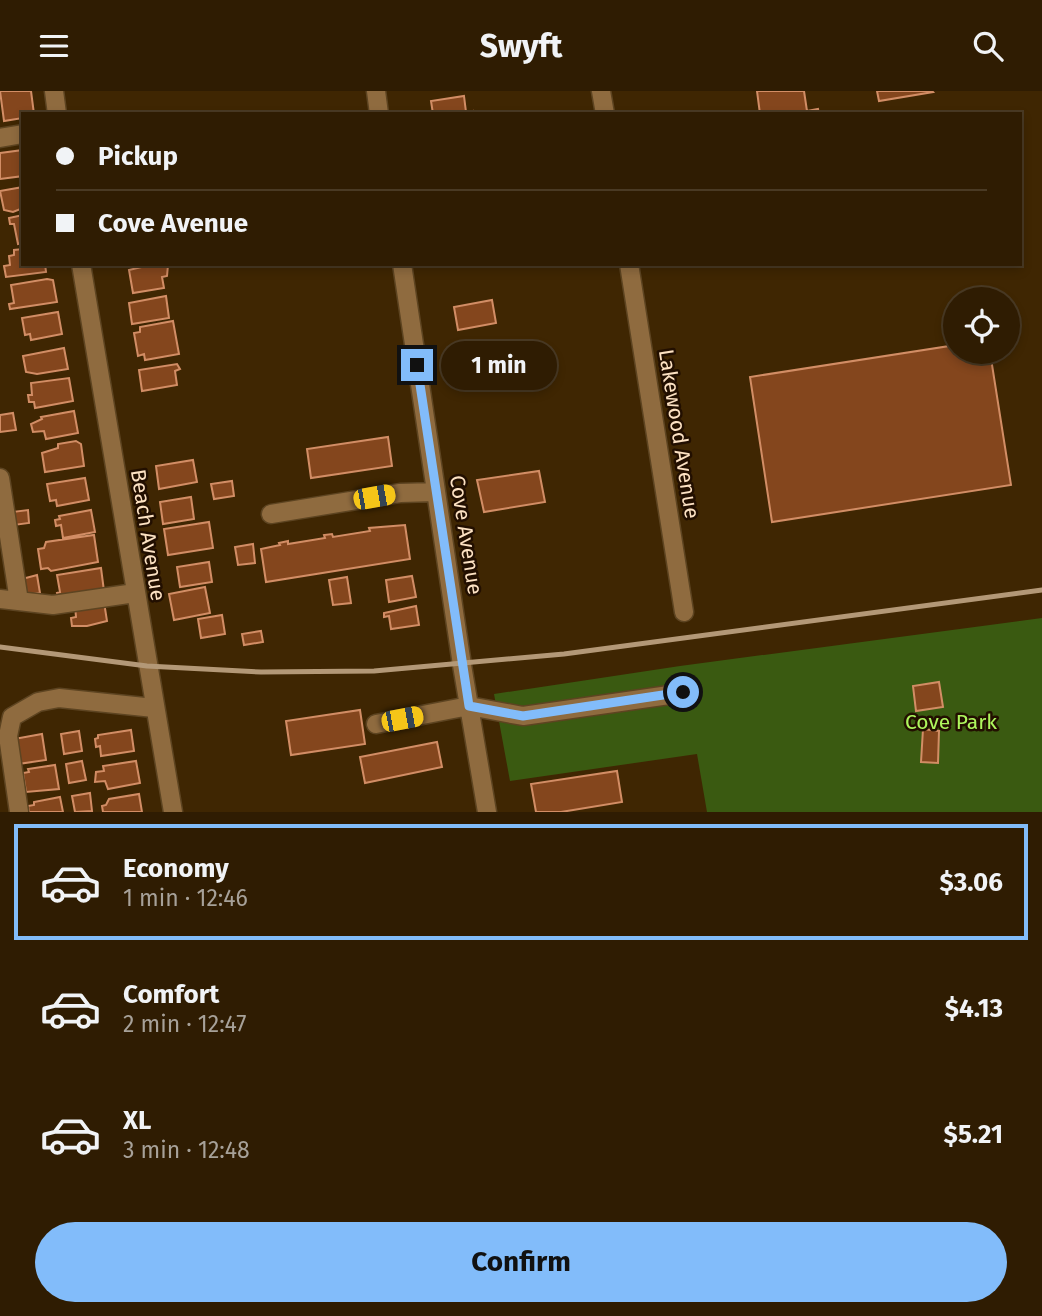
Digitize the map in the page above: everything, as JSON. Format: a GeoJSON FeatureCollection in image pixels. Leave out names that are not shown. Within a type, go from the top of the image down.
{"type":"FeatureCollection","features":[{"type":"Feature","properties":{"kind":"street"},"geometry":{"type":"LineString","coordinates":[[54,91],[57,112]]}},
{"type":"Feature","properties":{"kind":"street"},"geometry":{"type":"LineString","coordinates":[[376,91],[379,112]]}},
{"type":"Feature","properties":{"kind":"street"},"geometry":{"type":"LineString","coordinates":[[601,91],[605,112]]}},
{"type":"Feature","properties":{"kind":"street"},"geometry":{"type":"LineString","coordinates":[[0,138],[21,134]]}},
{"type":"Feature","properties":{"kind":"street","name":"Beach Avenue"},"geometry":{"type":"LineString","coordinates":[[81,266],[173,812]]}},
{"type":"Feature","properties":{"kind":"street","name":"Cove Avenue"},"geometry":{"type":"LineString","coordinates":[[402,266],[487,812]]}},
{"type":"Feature","properties":{"kind":"street","name":"Lakewood Avenue"},"geometry":{"type":"LineString","coordinates":[[629,266],[684,612]]}},
{"type":"Feature","properties":{"kind":"street"},"geometry":{"type":"LineString","coordinates":[[0,478],[19,601]]}},
{"type":"Feature","properties":{"kind":"street"},"geometry":{"type":"LineString","coordinates":[[271,514],[400,493],[436,492]]}},
{"type":"Feature","properties":{"kind":"street"},"geometry":{"type":"LineString","coordinates":[[0,599],[53,604],[135,593]]}},
{"type":"Feature","properties":{"kind":"street"},"geometry":{"type":"LineString","coordinates":[[376,725],[469,706],[523,716],[683,692]]}},
{"type":"Feature","properties":{"kind":"street"},"geometry":{"type":"LineString","coordinates":[[19,812],[8,736],[12,717],[46,700],[59,698],[154,708]]}},
{"type":"Feature","properties":{"kind":"green space","name":"Cove Park"},"geometry":{"type":"Polygon","coordinates":[[[1042,618],[1042,812],[707,812],[697,754],[510,781],[494,694],[680,666],[1042,618]]]}},
{"type":"Feature","properties":{"kind":"building"},"geometry":{"type":"Polygon","coordinates":[[[0,91],[31,91],[34,112],[21,112],[21,118],[4,121],[0,91]]]}},
{"type":"Feature","properties":{"kind":"building"},"geometry":{"type":"Polygon","coordinates":[[[757,91],[804,91],[807,111],[818,109],[819,112],[760,112],[757,91]]]}},
{"type":"Feature","properties":{"kind":"building"},"geometry":{"type":"Polygon","coordinates":[[[877,91],[932,91],[933,92],[879,101],[877,91]]]}},
{"type":"Feature","properties":{"kind":"building"},"geometry":{"type":"Polygon","coordinates":[[[464,96],[466,112],[433,112],[431,101],[464,96]]]}},
{"type":"Feature","properties":{"kind":"building"},"geometry":{"type":"Polygon","coordinates":[[[21,150],[21,176],[0,179],[0,153],[21,150]]]}},
{"type":"Feature","properties":{"kind":"building"},"geometry":{"type":"Polygon","coordinates":[[[21,187],[21,209],[13,212],[4,210],[0,191],[21,187]]]}},
{"type":"Feature","properties":{"kind":"building"},"geometry":{"type":"Polygon","coordinates":[[[21,215],[21,243],[18,244],[14,224],[10,224],[9,218],[21,215]]]}},
{"type":"Feature","properties":{"kind":"building"},"geometry":{"type":"Polygon","coordinates":[[[21,249],[21,266],[45,266],[46,272],[6,277],[4,266],[10,265],[9,256],[14,255],[14,250],[21,249]]]}},
{"type":"Feature","properties":{"kind":"building"},"geometry":{"type":"Polygon","coordinates":[[[146,266],[168,266],[167,276],[162,277],[164,288],[133,293],[129,270],[146,266]]]}},
{"type":"Feature","properties":{"kind":"building"},"geometry":{"type":"Polygon","coordinates":[[[53,280],[57,302],[10,309],[9,304],[14,303],[11,285],[53,280]]]}},
{"type":"Feature","properties":{"kind":"building"},"geometry":{"type":"Polygon","coordinates":[[[166,296],[169,318],[132,324],[129,303],[166,296]]]}},
{"type":"Feature","properties":{"kind":"building"},"geometry":{"type":"Polygon","coordinates":[[[492,300],[496,323],[458,330],[454,307],[492,300]]]}},
{"type":"Feature","properties":{"kind":"building"},"geometry":{"type":"Polygon","coordinates":[[[58,312],[62,334],[31,340],[30,334],[25,335],[22,318],[58,312]]]}},
{"type":"Feature","properties":{"kind":"building"},"geometry":{"type":"Polygon","coordinates":[[[173,321],[179,354],[145,360],[144,354],[138,356],[134,333],[140,332],[140,327],[173,321]]]}},
{"type":"Feature","properties":{"kind":"building"},"geometry":{"type":"Polygon","coordinates":[[[943,347],[943,364],[992,364],[1011,485],[772,522],[750,377],[943,347]]]}},
{"type":"Feature","properties":{"kind":"building"},"geometry":{"type":"Polygon","coordinates":[[[64,348],[68,369],[37,374],[26,372],[23,356],[64,348]]]}},
{"type":"Feature","properties":{"kind":"building"},"geometry":{"type":"Polygon","coordinates":[[[177,364],[180,369],[175,371],[177,385],[142,391],[139,370],[177,364]]]}},
{"type":"Feature","properties":{"kind":"building"},"geometry":{"type":"Polygon","coordinates":[[[69,378],[73,401],[35,408],[34,402],[29,402],[28,395],[32,395],[31,383],[69,378]]]}},
{"type":"Feature","properties":{"kind":"building"},"geometry":{"type":"Polygon","coordinates":[[[74,411],[78,433],[46,439],[44,431],[33,432],[31,424],[42,419],[41,417],[74,411]]]}},
{"type":"Feature","properties":{"kind":"building"},"geometry":{"type":"Polygon","coordinates":[[[13,413],[16,430],[0,432],[0,415],[13,413]]]}},
{"type":"Feature","properties":{"kind":"building"},"geometry":{"type":"Polygon","coordinates":[[[388,437],[392,466],[311,478],[307,449],[388,437]]]}},
{"type":"Feature","properties":{"kind":"building"},"geometry":{"type":"Polygon","coordinates":[[[76,441],[81,444],[84,466],[45,472],[42,453],[58,448],[58,444],[76,441]]]}},
{"type":"Feature","properties":{"kind":"building"},"geometry":{"type":"Polygon","coordinates":[[[193,460],[197,482],[159,489],[156,466],[193,460]]]}},
{"type":"Feature","properties":{"kind":"building"},"geometry":{"type":"Polygon","coordinates":[[[539,471],[545,502],[484,512],[477,480],[539,471]]]}},
{"type":"Feature","properties":{"kind":"building"},"geometry":{"type":"Polygon","coordinates":[[[85,478],[89,500],[57,506],[56,500],[50,501],[47,484],[85,478]]]}},
{"type":"Feature","properties":{"kind":"building"},"geometry":{"type":"Polygon","coordinates":[[[232,481],[234,496],[214,499],[211,484],[232,481]]]}},
{"type":"Feature","properties":{"kind":"building"},"geometry":{"type":"Polygon","coordinates":[[[191,497],[194,519],[163,524],[160,502],[191,497]]]}},
{"type":"Feature","properties":{"kind":"building"},"geometry":{"type":"Polygon","coordinates":[[[28,510],[29,523],[14,525],[12,512],[28,510]]]}},
{"type":"Feature","properties":{"kind":"building"},"geometry":{"type":"Polygon","coordinates":[[[91,510],[95,532],[63,538],[61,525],[56,526],[55,520],[60,519],[59,516],[91,510]]]}},
{"type":"Feature","properties":{"kind":"building"},"geometry":{"type":"Polygon","coordinates":[[[209,522],[213,548],[168,555],[164,529],[209,522]]]}},
{"type":"Feature","properties":{"kind":"building"},"geometry":{"type":"Polygon","coordinates":[[[405,525],[410,559],[266,582],[261,549],[288,541],[288,544],[325,538],[324,535],[332,534],[333,537],[370,531],[369,528],[405,525]]]}},
{"type":"Feature","properties":{"kind":"building"},"geometry":{"type":"Polygon","coordinates":[[[94,535],[98,562],[51,571],[48,568],[41,569],[38,549],[44,548],[46,542],[94,535]]]}},
{"type":"Feature","properties":{"kind":"building"},"geometry":{"type":"Polygon","coordinates":[[[253,544],[255,563],[238,565],[235,547],[253,544]]]}},
{"type":"Feature","properties":{"kind":"building"},"geometry":{"type":"Polygon","coordinates":[[[209,562],[212,582],[180,587],[177,567],[209,562]]]}},
{"type":"Feature","properties":{"kind":"building"},"geometry":{"type":"Polygon","coordinates":[[[101,568],[104,591],[58,597],[57,593],[60,592],[57,575],[101,568]]]}},
{"type":"Feature","properties":{"kind":"building"},"geometry":{"type":"Polygon","coordinates":[[[37,575],[40,593],[25,595],[22,579],[37,575]]]}},
{"type":"Feature","properties":{"kind":"building"},"geometry":{"type":"Polygon","coordinates":[[[412,576],[416,597],[389,602],[386,580],[412,576]]]}},
{"type":"Feature","properties":{"kind":"building"},"geometry":{"type":"Polygon","coordinates":[[[347,577],[351,603],[333,605],[329,580],[347,577]]]}},
{"type":"Feature","properties":{"kind":"building"},"geometry":{"type":"Polygon","coordinates":[[[205,587],[210,613],[174,620],[169,594],[205,587]]]}},
{"type":"Feature","properties":{"kind":"building"},"geometry":{"type":"Polygon","coordinates":[[[104,602],[107,621],[87,626],[72,626],[71,618],[76,617],[75,606],[104,602]]]}},
{"type":"Feature","properties":{"kind":"building"},"geometry":{"type":"Polygon","coordinates":[[[416,606],[419,625],[391,629],[389,616],[384,617],[384,613],[416,606]]]}},
{"type":"Feature","properties":{"kind":"building"},"geometry":{"type":"Polygon","coordinates":[[[222,615],[225,634],[201,638],[198,619],[222,615]]]}},
{"type":"Feature","properties":{"kind":"building"},"geometry":{"type":"Polygon","coordinates":[[[261,631],[263,642],[244,645],[242,634],[261,631]]]}},
{"type":"Feature","properties":{"kind":"building"},"geometry":{"type":"Polygon","coordinates":[[[939,682],[943,707],[916,711],[913,686],[939,682]]]}},
{"type":"Feature","properties":{"kind":"building"},"geometry":{"type":"Polygon","coordinates":[[[360,710],[365,744],[291,755],[286,721],[360,710]]]}},
{"type":"Feature","properties":{"kind":"building"},"geometry":{"type":"Polygon","coordinates":[[[923,729],[939,731],[938,763],[921,762],[923,729]]]}},
{"type":"Feature","properties":{"kind":"building"},"geometry":{"type":"Polygon","coordinates":[[[131,730],[134,751],[101,756],[100,746],[96,747],[95,739],[98,735],[131,730]]]}},
{"type":"Feature","properties":{"kind":"building"},"geometry":{"type":"Polygon","coordinates":[[[79,731],[82,751],[64,754],[61,734],[79,731]]]}},
{"type":"Feature","properties":{"kind":"building"},"geometry":{"type":"Polygon","coordinates":[[[42,734],[46,760],[18,764],[14,739],[42,734]]]}},
{"type":"Feature","properties":{"kind":"building"},"geometry":{"type":"Polygon","coordinates":[[[437,742],[442,767],[365,783],[360,757],[437,742]]]}},
{"type":"Feature","properties":{"kind":"building"},"geometry":{"type":"Polygon","coordinates":[[[82,761],[86,780],[69,783],[66,764],[82,761]]]}},
{"type":"Feature","properties":{"kind":"building"},"geometry":{"type":"Polygon","coordinates":[[[136,761],[140,783],[108,789],[105,781],[95,782],[96,772],[104,771],[103,766],[136,761]]]}},
{"type":"Feature","properties":{"kind":"building"},"geometry":{"type":"Polygon","coordinates":[[[55,765],[59,789],[26,792],[23,773],[29,772],[28,769],[55,765]]]}},
{"type":"Feature","properties":{"kind":"building"},"geometry":{"type":"Polygon","coordinates":[[[617,771],[622,802],[561,812],[536,812],[531,784],[617,771]]]}},
{"type":"Feature","properties":{"kind":"building"},"geometry":{"type":"Polygon","coordinates":[[[90,793],[92,811],[75,812],[72,796],[90,793]]]}},
{"type":"Feature","properties":{"kind":"building"},"geometry":{"type":"Polygon","coordinates":[[[139,794],[142,812],[103,812],[102,806],[106,805],[109,799],[139,794]]]}},
{"type":"Feature","properties":{"kind":"building"},"geometry":{"type":"Polygon","coordinates":[[[60,797],[63,812],[29,812],[28,806],[34,805],[34,802],[60,797]]]}},
{"type":"Feature","properties":{"kind":"railway"},"geometry":{"type":"LineString","coordinates":[[0,647],[147,666],[261,672],[374,671],[564,654],[1042,590]]}},
{"type":"Feature","properties":{"kind":"route"},"geometry":{"type":"LineString","coordinates":[[417,365],[469,706],[523,716],[683,692]]}}]}
